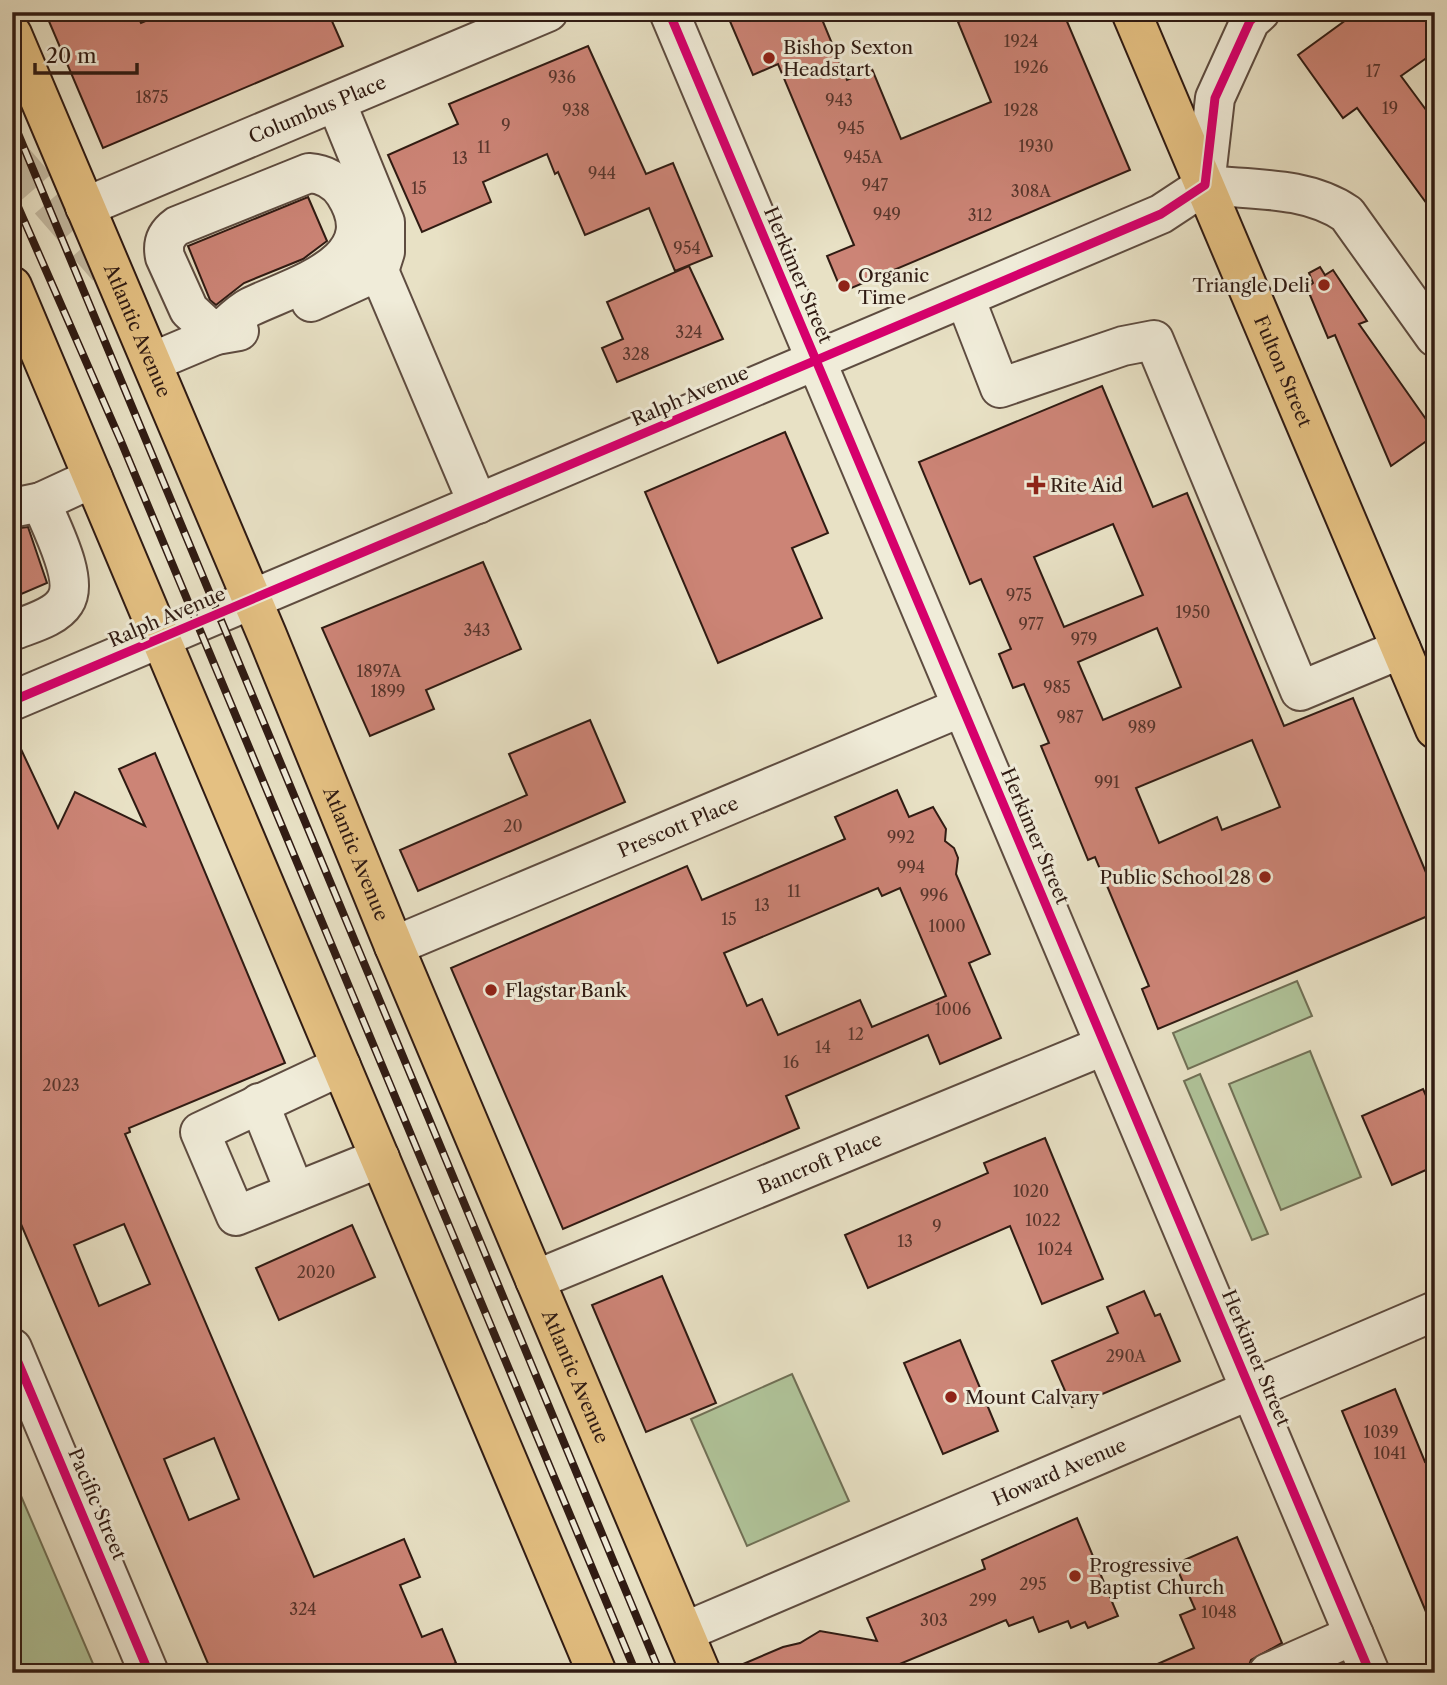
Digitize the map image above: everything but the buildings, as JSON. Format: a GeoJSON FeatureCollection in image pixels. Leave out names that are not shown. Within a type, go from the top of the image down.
{"type":"FeatureCollection","features":[{"type":"Feature","properties":{"kind":"main road","name":"Fulton Street"},"geometry":{"type":"LineString","coordinates":[[1132,12],[1435,729]]}},
{"type":"Feature","properties":{"kind":"main road","name":"Atlantic Avenue"},"geometry":{"type":"LineString","coordinates":[[12,34],[701,1673]]}},
{"type":"Feature","properties":{"kind":"main road"},"geometry":{"type":"LineString","coordinates":[[12,286],[380,1158],[586,1670]]}},
{"type":"Feature","properties":{"kind":"street","name":"Columbus Place"},"geometry":{"type":"LineString","coordinates":[[86,207],[548,12]]}},
{"type":"Feature","properties":{"kind":"street","name":"Herkimer Street"},"geometry":{"type":"LineString","coordinates":[[669,12],[1370,1673]]}},
{"type":"Feature","properties":{"kind":"street"},"geometry":{"type":"LineString","coordinates":[[1250,15],[1215,98],[1205,186],[1303,195],[1331,203],[1347,214],[1435,337]]}},
{"type":"Feature","properties":{"kind":"street"},"geometry":{"type":"LineString","coordinates":[[336,102],[385,222],[385,252],[379,271],[478,504]]}},
{"type":"Feature","properties":{"kind":"street"},"geometry":{"type":"LineString","coordinates":[[317,173],[332,180],[349,201],[354,219],[351,243],[340,262],[325,274],[247,309],[216,335],[190,310],[165,257],[163,247],[167,235],[177,226],[299,176],[317,173]]}},
{"type":"Feature","properties":{"kind":"street","name":"Ralph Avenue"},"geometry":{"type":"LineString","coordinates":[[12,701],[1161,214],[1205,186]]}},
{"type":"Feature","properties":{"kind":"street"},"geometry":{"type":"LineString","coordinates":[[152,362],[216,335],[251,329],[379,271]]}},
{"type":"Feature","properties":{"kind":"street"},"geometry":{"type":"LineString","coordinates":[[965,298],[1000,388],[1123,346],[1154,340],[1300,691],[1401,649]]}},
{"type":"Feature","properties":{"kind":"street"},"geometry":{"type":"LineString","coordinates":[[12,631],[52,614],[65,602],[70,589],[69,574],[27,505],[93,478]]}},
{"type":"Feature","properties":{"kind":"street","name":"Prescott Place"},"geometry":{"type":"LineString","coordinates":[[394,946],[962,707]]}},
{"type":"Feature","properties":{"kind":"street","name":"Bancroft Place"},"geometry":{"type":"LineString","coordinates":[[535,1280],[1104,1046]]}},
{"type":"Feature","properties":{"kind":"street"},"geometry":{"type":"LineString","coordinates":[[341,1066],[200,1132],[236,1216],[380,1158]]}},
{"type":"Feature","properties":{"kind":"street"},"geometry":{"type":"LineString","coordinates":[[259,1103],[295,1192]]}},
{"type":"Feature","properties":{"kind":"street","name":"Howard Avenue"},"geometry":{"type":"LineString","coordinates":[[684,1632],[1435,1311]]}},
{"type":"Feature","properties":{"kind":"street","name":"Pacific Street"},"geometry":{"type":"LineString","coordinates":[[12,1348],[149,1673]]}},
{"type":"Feature","properties":{"kind":"street"},"geometry":{"type":"LineString","coordinates":[[1268,1673],[1354,1635]]}},
{"type":"Feature","properties":{"kind":"green space"},"geometry":{"type":"Polygon","coordinates":[[[1297,981],[1312,1016],[1188,1069],[1173,1033],[1297,981]]]}},
{"type":"Feature","properties":{"kind":"green space"},"geometry":{"type":"Polygon","coordinates":[[[1310,1051],[1361,1177],[1281,1210],[1229,1084],[1310,1051]]]}},
{"type":"Feature","properties":{"kind":"green space"},"geometry":{"type":"Polygon","coordinates":[[[1200,1074],[1268,1234],[1252,1240],[1184,1081],[1200,1074]]]}},
{"type":"Feature","properties":{"kind":"green space"},"geometry":{"type":"Polygon","coordinates":[[[792,1374],[849,1501],[747,1546],[691,1419],[792,1374]]]}},
{"type":"Feature","properties":{"kind":"green space"},"geometry":{"type":"Polygon","coordinates":[[[12,1475],[97,1673],[12,1673],[12,1475]]]}},
{"type":"Feature","properties":{"kind":"tunnel"},"geometry":{"type":"LineString","coordinates":[[12,158],[107,268]]}},
{"type":"Feature","properties":{"kind":"railway"},"geometry":{"type":"LineString","coordinates":[[12,119],[660,1673]]}},
{"type":"Feature","properties":{"kind":"railway"},"geometry":{"type":"LineString","coordinates":[[12,193],[120,439],[636,1673]]}},
{"type":"Feature","properties":{"kind":"cycle path"},"geometry":{"type":"LineString","coordinates":[[669,12],[1370,1673]]}},
{"type":"Feature","properties":{"kind":"cycle path"},"geometry":{"type":"LineString","coordinates":[[12,701],[1161,214],[1205,185],[1215,98],[1250,21],[1260,12]]}},
{"type":"Feature","properties":{"kind":"cycle path"},"geometry":{"type":"LineString","coordinates":[[12,1348],[149,1673]]}},
{"type":"Feature","properties":{"kind":"place","name":"Bishop Sexton Headstart"},"geometry":{"type":"Point","coordinates":[769,58]}},
{"type":"Feature","properties":{"kind":"place","name":"Triangle Deli"},"geometry":{"type":"Point","coordinates":[1324,285]}},
{"type":"Feature","properties":{"kind":"place","name":"Organic Time"},"geometry":{"type":"Point","coordinates":[844,286]}},
{"type":"Feature","properties":{"kind":"place","name":"Rite Aid"},"geometry":{"type":"Point","coordinates":[1036,485]}},
{"type":"Feature","properties":{"kind":"place","name":"Public School 28"},"geometry":{"type":"Point","coordinates":[1265,877]}},
{"type":"Feature","properties":{"kind":"place","name":"Flagstar Bank"},"geometry":{"type":"Point","coordinates":[491,990]}},
{"type":"Feature","properties":{"kind":"place","name":"Mount Calvary"},"geometry":{"type":"Point","coordinates":[951,1397]}},
{"type":"Feature","properties":{"kind":"place","name":"Progressive Baptist Church"},"geometry":{"type":"Point","coordinates":[1075,1576]}}]}
